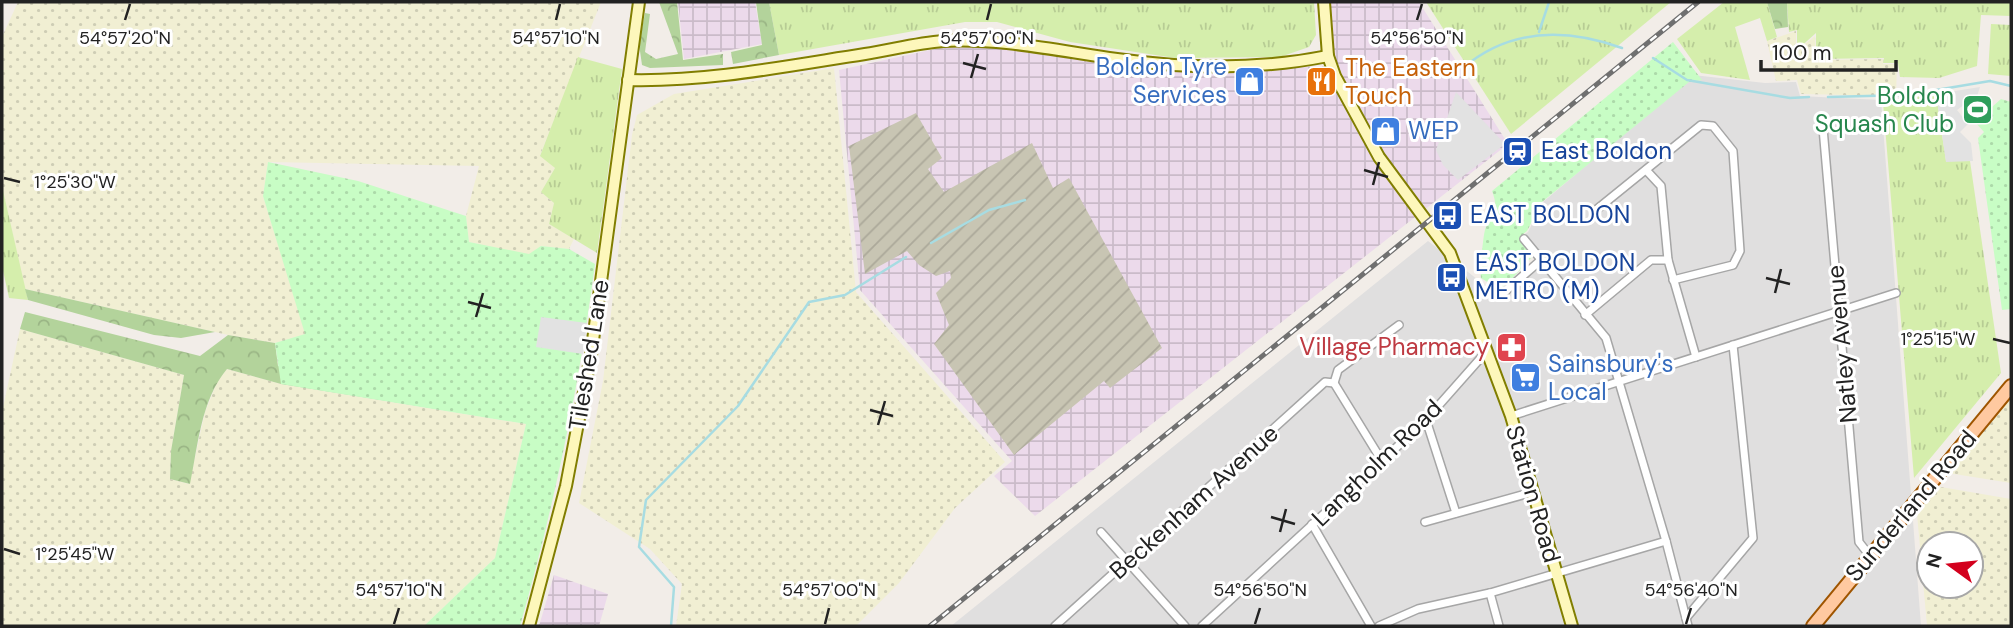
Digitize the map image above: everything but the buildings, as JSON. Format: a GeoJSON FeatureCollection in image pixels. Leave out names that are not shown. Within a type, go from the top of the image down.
{"type":"FeatureCollection","features":[{"type":"Feature","properties":{"kind":"main road","name":"Sunderland Road"},"geometry":{"type":"LineString","coordinates":[[1812,626],[2011,386]]}},
{"type":"Feature","properties":{"kind":"street","name":"Tileshed Lane"},"geometry":{"type":"LineString","coordinates":[[529,626],[566,486],[591,355],[639,2]]}},
{"type":"Feature","properties":{"kind":"street","name":"Station Road"},"geometry":{"type":"LineString","coordinates":[[1324,2],[1328,56],[1335,76],[1379,157],[1450,253],[1511,416],[1572,626]]}},
{"type":"Feature","properties":{"kind":"street"},"geometry":{"type":"LineString","coordinates":[[628,80],[656,80],[779,67],[943,41],[1012,42],[1119,60],[1219,67],[1285,64],[1328,56]]}},
{"type":"Feature","properties":{"kind":"street"},"geometry":{"type":"LineString","coordinates":[[1597,210],[1701,125],[1713,126],[1733,151],[1741,251],[1733,265],[1673,281]]}},
{"type":"Feature","properties":{"kind":"street","name":"Natley Avenue"},"geometry":{"type":"LineString","coordinates":[[1823,128],[1859,542],[1870,556]]}},
{"type":"Feature","properties":{"kind":"street"},"geometry":{"type":"LineString","coordinates":[[1646,170],[1661,186],[1668,260],[1696,357]]}},
{"type":"Feature","properties":{"kind":"street"},"geometry":{"type":"LineString","coordinates":[[1524,239],[1606,338],[1666,541],[1688,626]]}},
{"type":"Feature","properties":{"kind":"street"},"geometry":{"type":"LineString","coordinates":[[1501,295],[1541,260]]}},
{"type":"Feature","properties":{"kind":"street"},"geometry":{"type":"LineString","coordinates":[[1585,315],[1651,260],[1668,260]]}},
{"type":"Feature","properties":{"kind":"street"},"geometry":{"type":"LineString","coordinates":[[1511,416],[1896,293]]}},
{"type":"Feature","properties":{"kind":"street"},"geometry":{"type":"LineString","coordinates":[[1382,461],[1334,383],[1338,370],[1399,325]]}},
{"type":"Feature","properties":{"kind":"street"},"geometry":{"type":"LineString","coordinates":[[1686,618],[1753,538],[1733,345]]}},
{"type":"Feature","properties":{"kind":"street","name":"Langholm Road"},"geometry":{"type":"LineString","coordinates":[[1202,626],[1424,422],[1486,352]]}},
{"type":"Feature","properties":{"kind":"street","name":"Beckenham Avenue"},"geometry":{"type":"LineString","coordinates":[[1055,626],[1325,382],[1334,383]]}},
{"type":"Feature","properties":{"kind":"street"},"geometry":{"type":"LineString","coordinates":[[1424,422],[1429,426],[1456,513]]}},
{"type":"Feature","properties":{"kind":"street"},"geometry":{"type":"LineString","coordinates":[[1426,522],[1533,492]]}},
{"type":"Feature","properties":{"kind":"street"},"geometry":{"type":"LineString","coordinates":[[1312,524],[1371,626]]}},
{"type":"Feature","properties":{"kind":"street"},"geometry":{"type":"LineString","coordinates":[[1101,532],[1185,626]]}},
{"type":"Feature","properties":{"kind":"street"},"geometry":{"type":"LineString","coordinates":[[1379,626],[1418,609],[1490,593],[1666,541]]}},
{"type":"Feature","properties":{"kind":"street"},"geometry":{"type":"LineString","coordinates":[[1490,593],[1499,626]]}},
{"type":"Feature","properties":{"kind":"shaded area"},"geometry":{"type":"Polygon","coordinates":[[[18,2],[601,2],[540,155],[555,168],[541,192],[554,203],[549,224],[574,239],[569,249],[541,246],[530,255],[469,242],[466,216],[479,166],[268,162],[263,196],[306,334],[275,343],[228,335],[25,289],[2,186],[2,37],[18,2]]]}},
{"type":"Feature","properties":{"kind":"shaded area"},"geometry":{"type":"Polygon","coordinates":[[[678,2],[755,2],[762,44],[684,59],[678,2]]]}},
{"type":"Feature","properties":{"kind":"shaded area"},"geometry":{"type":"Polygon","coordinates":[[[1326,2],[1419,2],[1508,144],[1035,516],[994,476],[1012,461],[860,290],[839,70],[944,47],[1011,45],[1219,71],[1324,66],[1326,2]]]}},
{"type":"Feature","properties":{"kind":"shaded area"},"geometry":{"type":"Polygon","coordinates":[[[1796,31],[1796,51],[1815,36],[1816,60],[1883,59],[1883,64],[1897,64],[1896,96],[1801,94],[1797,80],[1776,81],[1767,41],[1796,31]]]}},
{"type":"Feature","properties":{"kind":"shaded area"},"geometry":{"type":"Polygon","coordinates":[[[834,68],[856,292],[1005,462],[955,508],[899,583],[856,626],[676,626],[682,584],[650,549],[579,503],[603,381],[632,135],[637,115],[674,94],[834,68]]]}},
{"type":"Feature","properties":{"kind":"shaded area"},"geometry":{"type":"Polygon","coordinates":[[[1693,75],[1765,83],[1796,82],[1800,96],[1881,100],[1915,547],[1915,600],[1919,600],[1921,626],[951,626],[1428,241],[1495,293],[1536,262],[1521,237],[1528,232],[1543,202],[1693,75]]]}},
{"type":"Feature","properties":{"kind":"shaded area"},"geometry":{"type":"Polygon","coordinates":[[[1980,87],[1974,105],[1969,101],[1957,110],[1968,124],[1960,132],[1971,143],[1973,161],[1946,162],[1936,94],[1980,87]]]}},
{"type":"Feature","properties":{"kind":"shaded area"},"geometry":{"type":"Polygon","coordinates":[[[1456,92],[1505,144],[1458,180],[1443,165],[1436,150],[1456,92]]]}},
{"type":"Feature","properties":{"kind":"shaded area"},"geometry":{"type":"Polygon","coordinates":[[[916,113],[942,158],[928,169],[944,192],[1032,143],[1053,188],[1069,178],[1162,348],[1110,388],[1104,381],[1014,455],[934,344],[949,325],[936,293],[951,278],[950,271],[936,276],[919,265],[907,251],[865,274],[849,146],[916,113]]]}},
{"type":"Feature","properties":{"kind":"shaded area"},"geometry":{"type":"Polygon","coordinates":[[[541,317],[587,323],[583,354],[536,347],[541,317]]]}},
{"type":"Feature","properties":{"kind":"shaded area"},"geometry":{"type":"Polygon","coordinates":[[[20,329],[184,375],[171,451],[170,479],[189,484],[205,412],[218,380],[227,369],[281,384],[526,424],[495,558],[424,626],[2,626],[2,412],[20,329]]]}},
{"type":"Feature","properties":{"kind":"shaded area"},"geometry":{"type":"Polygon","coordinates":[[[2011,398],[2011,483],[1948,473],[2011,398]]]}},
{"type":"Feature","properties":{"kind":"shaded area"},"geometry":{"type":"Polygon","coordinates":[[[1935,486],[2011,499],[2011,626],[1927,626],[1925,600],[1985,600],[1985,530],[1918,530],[1917,514],[1935,486]]]}},
{"type":"Feature","properties":{"kind":"shaded area"},"geometry":{"type":"Polygon","coordinates":[[[554,575],[608,594],[599,626],[539,626],[554,575]]]}},
{"type":"Feature","properties":{"kind":"green space"},"geometry":{"type":"Polygon","coordinates":[[[659,2],[677,2],[683,60],[723,54],[723,65],[650,68],[642,65],[639,44],[645,13],[650,14],[645,52],[656,59],[678,54],[659,2]]]}},
{"type":"Feature","properties":{"kind":"green space"},"geometry":{"type":"Polygon","coordinates":[[[756,2],[769,2],[779,55],[733,64],[731,52],[762,45],[756,2]]]}},
{"type":"Feature","properties":{"kind":"green space"},"geometry":{"type":"Polygon","coordinates":[[[769,2],[1314,2],[1316,35],[1309,47],[1280,57],[1175,58],[1070,42],[997,22],[965,22],[779,55],[769,2]]]}},
{"type":"Feature","properties":{"kind":"green space"},"geometry":{"type":"Polygon","coordinates":[[[1426,2],[1671,2],[1511,134],[1426,2]]]}},
{"type":"Feature","properties":{"kind":"green space"},"geometry":{"type":"Polygon","coordinates":[[[1724,2],[1767,2],[1777,37],[1767,41],[1760,18],[1735,27],[1750,80],[1701,73],[1677,39],[1724,2]]]}},
{"type":"Feature","properties":{"kind":"green space"},"geometry":{"type":"Polygon","coordinates":[[[1767,2],[1787,2],[1788,27],[1775,29],[1767,2]]]}},
{"type":"Feature","properties":{"kind":"green space"},"geometry":{"type":"Polygon","coordinates":[[[1787,2],[2011,2],[2011,16],[1981,15],[1977,66],[1939,78],[1900,77],[1898,63],[1883,63],[1884,58],[1816,59],[1816,33],[1797,50],[1797,30],[1789,32],[1787,2]]]}},
{"type":"Feature","properties":{"kind":"green space"},"geometry":{"type":"Polygon","coordinates":[[[1991,24],[2011,25],[2011,76],[1988,74],[1991,24]]]}},
{"type":"Feature","properties":{"kind":"green space"},"geometry":{"type":"Polygon","coordinates":[[[1673,42],[1702,80],[1689,82],[1542,202],[1527,231],[1520,237],[1532,257],[1505,286],[1497,288],[1481,278],[1485,230],[1495,206],[1492,191],[1673,42]]]}},
{"type":"Feature","properties":{"kind":"green space"},"geometry":{"type":"Polygon","coordinates":[[[578,57],[622,69],[597,253],[549,224],[554,203],[541,192],[555,168],[540,156],[578,57]]]}},
{"type":"Feature","properties":{"kind":"green space"},"geometry":{"type":"Polygon","coordinates":[[[1936,94],[1946,161],[1970,161],[2001,373],[1914,478],[1883,102],[1936,94]]]}},
{"type":"Feature","properties":{"kind":"green space"},"geometry":{"type":"Polygon","coordinates":[[[2001,99],[2011,102],[2011,309],[2002,310],[1978,138],[1984,132],[1975,122],[2001,99]]]}},
{"type":"Feature","properties":{"kind":"green space"},"geometry":{"type":"Polygon","coordinates":[[[268,162],[358,181],[466,216],[469,242],[529,254],[541,246],[569,249],[595,264],[564,447],[520,626],[424,626],[495,558],[526,424],[281,384],[275,343],[305,334],[263,196],[268,162]]]}},
{"type":"Feature","properties":{"kind":"green space"},"geometry":{"type":"Polygon","coordinates":[[[2,186],[28,300],[9,298],[2,266],[2,186]]]}},
{"type":"Feature","properties":{"kind":"green space"},"geometry":{"type":"Polygon","coordinates":[[[25,289],[215,332],[181,338],[154,335],[28,300],[25,289]]]}},
{"type":"Feature","properties":{"kind":"green space"},"geometry":{"type":"Polygon","coordinates":[[[25,312],[200,356],[228,335],[275,343],[278,366],[518,422],[281,384],[227,369],[218,381],[206,409],[190,484],[170,479],[171,451],[184,375],[20,329],[25,312]]]}},
{"type":"Feature","properties":{"kind":"waterway"},"geometry":{"type":"LineString","coordinates":[[1539,32],[1549,2]]}},
{"type":"Feature","properties":{"kind":"waterway"},"geometry":{"type":"LineString","coordinates":[[1463,68],[1500,45],[1539,36],[1580,37],[1622,48]]}},
{"type":"Feature","properties":{"kind":"waterway"},"geometry":{"type":"LineString","coordinates":[[1653,58],[1687,80],[1790,98],[1809,97]]}},
{"type":"Feature","properties":{"kind":"waterway"},"geometry":{"type":"LineString","coordinates":[[1828,97],[1906,95],[1990,81],[2011,86]]}},
{"type":"Feature","properties":{"kind":"waterway"},"geometry":{"type":"LineString","coordinates":[[931,243],[989,210],[1025,200]]}},
{"type":"Feature","properties":{"kind":"waterway"},"geometry":{"type":"LineString","coordinates":[[671,626],[674,587],[639,547],[646,500],[738,406],[809,302],[845,295],[906,257]]}},
{"type":"Feature","properties":{"kind":"railway"},"geometry":{"type":"LineString","coordinates":[[930,626],[1698,2]]}},
{"type":"Feature","properties":{"kind":"place","name":"Boldon Tyre Services"},"geometry":{"type":"Point","coordinates":[1250,81]}},
{"type":"Feature","properties":{"kind":"place","name":"The Eastern Touch"},"geometry":{"type":"Point","coordinates":[1322,82]}},
{"type":"Feature","properties":{"kind":"place","name":"Boldon Squash Club"},"geometry":{"type":"Point","coordinates":[1977,110]}},
{"type":"Feature","properties":{"kind":"place","name":"WEP"},"geometry":{"type":"Point","coordinates":[1385,131]}},
{"type":"Feature","properties":{"kind":"place","name":"East Boldon"},"geometry":{"type":"Point","coordinates":[1518,151]}},
{"type":"Feature","properties":{"kind":"place","name":"EAST BOLDON"},"geometry":{"type":"Point","coordinates":[1447,215]}},
{"type":"Feature","properties":{"kind":"place","name":"EAST BOLDON METRO (M)"},"geometry":{"type":"Point","coordinates":[1452,277]}},
{"type":"Feature","properties":{"kind":"place","name":"Village Pharmacy"},"geometry":{"type":"Point","coordinates":[1512,347]}},
{"type":"Feature","properties":{"kind":"place","name":"Sainsbury's Local"},"geometry":{"type":"Point","coordinates":[1525,378]}}]}
